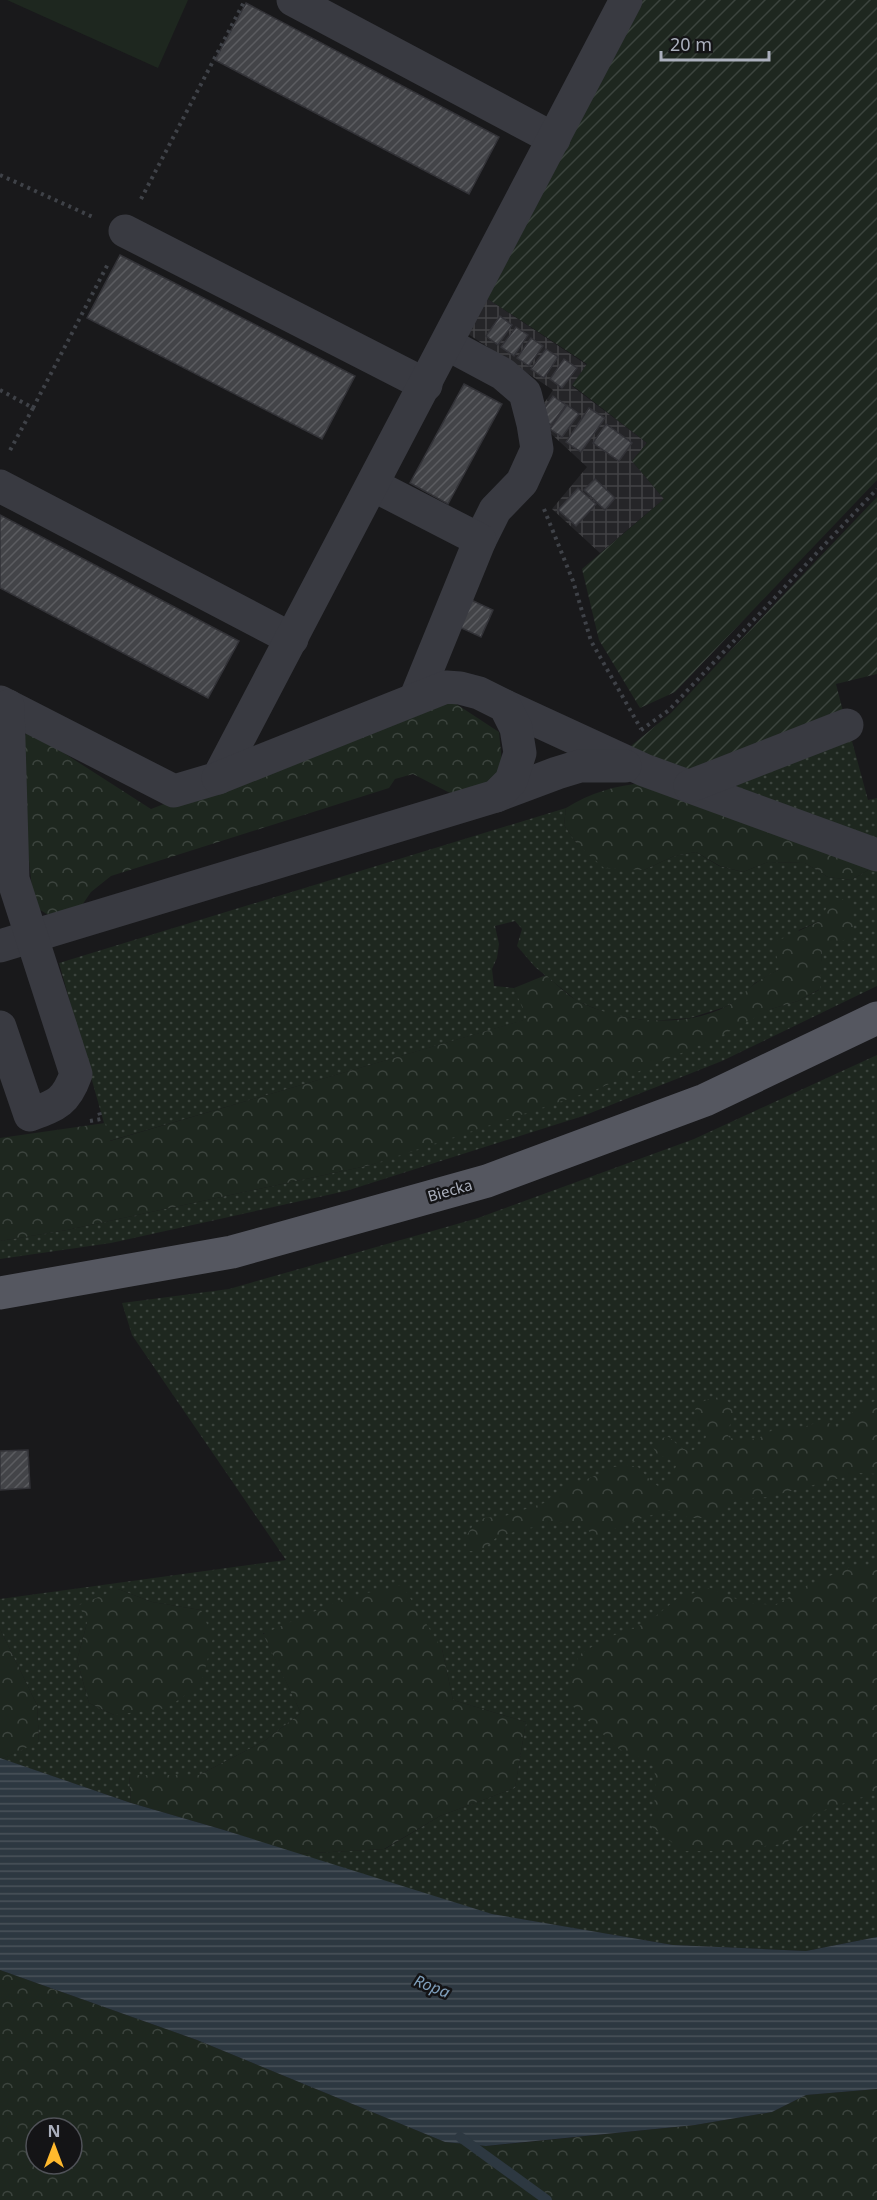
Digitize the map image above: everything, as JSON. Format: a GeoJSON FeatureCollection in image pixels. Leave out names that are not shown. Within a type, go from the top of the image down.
{"type":"FeatureCollection","features":[{"type":"Feature","properties":{"kind":"main road","name":"Biecka"},"geometry":{"type":"LineString","coordinates":[[0,1293],[232,1252],[487,1181],[705,1100],[877,1018]]}},
{"type":"Feature","properties":{"kind":"street"},"geometry":{"type":"LineString","coordinates":[[294,0],[554,139]]}},
{"type":"Feature","properties":{"kind":"street"},"geometry":{"type":"LineString","coordinates":[[218,778],[426,386],[626,0]]}},
{"type":"Feature","properties":{"kind":"street"},"geometry":{"type":"LineString","coordinates":[[125,231],[426,386]]}},
{"type":"Feature","properties":{"kind":"street"},"geometry":{"type":"LineString","coordinates":[[416,697],[480,540],[495,510],[522,482],[537,449],[525,393],[503,374],[447,344]]}},
{"type":"Feature","properties":{"kind":"street"},"geometry":{"type":"LineString","coordinates":[[2,473],[292,639]]}},
{"type":"Feature","properties":{"kind":"street"},"geometry":{"type":"LineString","coordinates":[[373,485],[480,540]]}},
{"type":"Feature","properties":{"kind":"street"},"geometry":{"type":"LineString","coordinates":[[4,704],[174,791],[218,778],[416,697],[446,687],[479,693],[644,770]]}},
{"type":"Feature","properties":{"kind":"street"},"geometry":{"type":"LineString","coordinates":[[0,1027],[30,1115],[54,1106],[70,1092],[76,1074],[13,879],[4,704]]}},
{"type":"Feature","properties":{"kind":"street"},"geometry":{"type":"LineString","coordinates":[[496,796],[511,781],[520,753],[516,728],[505,706]]}},
{"type":"Feature","properties":{"kind":"street"},"geometry":{"type":"LineString","coordinates":[[690,786],[848,725]]}},
{"type":"Feature","properties":{"kind":"street"},"geometry":{"type":"LineString","coordinates":[[0,946],[496,796],[580,766],[624,765],[644,770],[877,855]]}},
{"type":"Feature","properties":{"kind":"path"},"geometry":{"type":"LineString","coordinates":[[0,175],[125,231]]}},
{"type":"Feature","properties":{"kind":"path"},"geometry":{"type":"LineString","coordinates":[[0,390],[33,408],[2,473]]}},
{"type":"Feature","properties":{"kind":"path"},"geometry":{"type":"LineString","coordinates":[[522,482],[543,506],[573,581],[591,641],[641,730]]}},
{"type":"Feature","properties":{"kind":"path"},"geometry":{"type":"LineString","coordinates":[[609,753],[669,710],[877,489]]}},
{"type":"Feature","properties":{"kind":"path"},"geometry":{"type":"LineString","coordinates":[[79,1122],[101,1119],[98,1108]]}},
{"type":"Feature","properties":{"kind":"shaded area"},"geometry":{"type":"Polygon","coordinates":[[[485,297],[587,365],[572,386],[647,443],[632,461],[664,499],[600,553],[552,509],[587,467],[534,418],[553,390],[465,332],[485,297]]]}},
{"type":"Feature","properties":{"kind":"green space"},"geometry":{"type":"Polygon","coordinates":[[[7,0],[188,0],[158,68],[7,0]]]}},
{"type":"Feature","properties":{"kind":"green space"},"geometry":{"type":"Polygon","coordinates":[[[640,0],[877,0],[877,480],[675,692],[640,708],[599,640],[582,569],[664,499],[632,461],[647,443],[572,385],[587,364],[485,297],[640,0]]]}},
{"type":"Feature","properties":{"kind":"green space"},"geometry":{"type":"Polygon","coordinates":[[[877,497],[877,674],[836,684],[844,715],[683,773],[626,750],[671,713],[877,497]]]}},
{"type":"Feature","properties":{"kind":"green space"},"geometry":{"type":"Polygon","coordinates":[[[444,696],[499,732],[503,773],[490,791],[450,793],[413,774],[395,779],[389,788],[111,876],[91,892],[78,911],[53,918],[34,906],[17,752],[28,730],[151,809],[444,696]]]}},
{"type":"Feature","properties":{"kind":"green space"},"geometry":{"type":"Polygon","coordinates":[[[849,730],[868,800],[877,798],[877,845],[706,785],[849,730]]]}},
{"type":"Feature","properties":{"kind":"green space"},"geometry":{"type":"Polygon","coordinates":[[[645,783],[877,865],[851,880],[828,877],[805,863],[768,862],[743,872],[720,866],[696,852],[674,856],[644,870],[604,868],[577,844],[564,825],[566,808],[604,791],[645,783]]]}},
{"type":"Feature","properties":{"kind":"green space"},"geometry":{"type":"Polygon","coordinates":[[[566,808],[564,825],[577,844],[644,870],[674,856],[696,852],[719,866],[743,872],[768,862],[805,863],[828,877],[851,880],[877,865],[877,986],[722,1061],[583,1116],[346,1191],[111,1243],[0,1259],[0,1241],[67,1230],[371,1165],[771,1009],[798,1001],[819,990],[822,949],[820,921],[799,930],[780,969],[755,983],[740,998],[725,1007],[690,1018],[651,1021],[611,1015],[577,1001],[535,967],[517,946],[522,929],[515,921],[495,926],[499,944],[497,958],[492,969],[494,986],[514,988],[528,1019],[109,1141],[59,963],[566,808]]]}},
{"type":"Feature","properties":{"kind":"green space"},"geometry":{"type":"Polygon","coordinates":[[[832,896],[852,903],[854,936],[822,949],[820,989],[798,1001],[771,1009],[719,1037],[595,1090],[371,1165],[67,1230],[0,1241],[0,1138],[105,1123],[110,1141],[527,1019],[514,988],[546,975],[578,1001],[613,1014],[652,1020],[672,1020],[710,1013],[731,1004],[756,983],[780,969],[773,943],[820,921],[832,896]]]}},
{"type":"Feature","properties":{"kind":"green space"},"geometry":{"type":"Polygon","coordinates":[[[877,1055],[877,1937],[806,1951],[673,1945],[491,1914],[296,1854],[385,1849],[440,1816],[515,1788],[526,1722],[453,1700],[442,1649],[263,1633],[301,1713],[263,1742],[199,1775],[129,1775],[131,1803],[2,1759],[39,1741],[37,1705],[0,1629],[0,1599],[286,1560],[132,1335],[122,1303],[229,1289],[478,1218],[694,1139],[877,1055]],[[118,1589],[87,1623],[77,1660],[89,1703],[114,1715],[201,1610],[152,1602],[118,1589]]]}},
{"type":"Feature","properties":{"kind":"green space"},"geometry":{"type":"Polygon","coordinates":[[[723,1397],[732,1405],[733,1415],[727,1434],[730,1438],[746,1440],[758,1438],[778,1428],[805,1426],[819,1420],[837,1426],[843,1424],[854,1411],[877,1400],[877,1474],[859,1473],[768,1497],[738,1499],[713,1518],[690,1518],[669,1510],[594,1537],[583,1524],[553,1522],[497,1537],[481,1551],[466,1551],[467,1535],[473,1525],[484,1518],[505,1516],[544,1503],[565,1485],[590,1478],[614,1467],[626,1465],[638,1467],[658,1486],[665,1483],[676,1466],[668,1458],[657,1455],[653,1447],[661,1438],[669,1437],[684,1449],[696,1448],[706,1437],[696,1421],[695,1409],[706,1400],[723,1397]]]}},
{"type":"Feature","properties":{"kind":"green space"},"geometry":{"type":"Polygon","coordinates":[[[877,1564],[877,1792],[816,1813],[785,1844],[717,1851],[683,1851],[651,1826],[656,1790],[654,1763],[619,1749],[568,1702],[570,1680],[579,1655],[604,1639],[647,1623],[678,1598],[710,1588],[746,1603],[776,1605],[809,1585],[850,1567],[877,1564]]]}},
{"type":"Feature","properties":{"kind":"green space"},"geometry":{"type":"Polygon","coordinates":[[[402,1585],[442,1649],[453,1700],[526,1722],[515,1788],[440,1816],[384,1849],[296,1854],[131,1803],[129,1775],[199,1775],[263,1742],[301,1713],[263,1634],[345,1598],[402,1585]]]}},
{"type":"Feature","properties":{"kind":"green space"},"geometry":{"type":"Polygon","coordinates":[[[118,1589],[152,1602],[201,1610],[213,1638],[201,1684],[167,1708],[114,1715],[89,1703],[77,1660],[87,1623],[79,1605],[118,1589]]]}},
{"type":"Feature","properties":{"kind":"green space"},"geometry":{"type":"Polygon","coordinates":[[[0,1629],[37,1705],[39,1742],[2,1759],[0,1758],[0,1629]]]}},
{"type":"Feature","properties":{"kind":"green space"},"geometry":{"type":"Polygon","coordinates":[[[0,1970],[197,2040],[445,2142],[487,2146],[695,2125],[772,2112],[806,2095],[877,2089],[877,2200],[0,2200],[0,1970]]]}},
{"type":"Feature","properties":{"kind":"water","name":"Ropa"},"geometry":{"type":"Polygon","coordinates":[[[0,1758],[131,1803],[492,1914],[673,1945],[806,1951],[877,1937],[877,2089],[806,2095],[772,2112],[695,2125],[486,2146],[445,2142],[197,2040],[0,1970],[0,1758]]]}},
{"type":"Feature","properties":{"kind":"building"},"geometry":{"type":"Polygon","coordinates":[[[246,3],[499,137],[469,194],[215,60],[246,3]]]}},
{"type":"Feature","properties":{"kind":"building"},"geometry":{"type":"Polygon","coordinates":[[[120,255],[355,376],[322,439],[87,318],[120,255]]]}},
{"type":"Feature","properties":{"kind":"building"},"geometry":{"type":"Polygon","coordinates":[[[500,316],[512,325],[498,345],[486,336],[500,316]]]}},
{"type":"Feature","properties":{"kind":"building"},"geometry":{"type":"Polygon","coordinates":[[[516,327],[528,335],[514,356],[501,347],[516,327]]]}},
{"type":"Feature","properties":{"kind":"building"},"geometry":{"type":"Polygon","coordinates":[[[531,338],[543,346],[529,366],[517,358],[531,338]]]}},
{"type":"Feature","properties":{"kind":"building"},"geometry":{"type":"Polygon","coordinates":[[[546,349],[558,357],[544,378],[531,369],[546,349]]]}},
{"type":"Feature","properties":{"kind":"building"},"geometry":{"type":"Polygon","coordinates":[[[564,359],[577,368],[562,388],[550,379],[564,359]]]}},
{"type":"Feature","properties":{"kind":"building"},"geometry":{"type":"Polygon","coordinates":[[[464,384],[502,404],[448,504],[410,483],[464,384]]]}},
{"type":"Feature","properties":{"kind":"building"},"geometry":{"type":"Polygon","coordinates":[[[553,396],[566,405],[551,425],[539,416],[553,396]]]}},
{"type":"Feature","properties":{"kind":"building"},"geometry":{"type":"Polygon","coordinates":[[[567,405],[579,414],[562,437],[550,429],[567,405]]]}},
{"type":"Feature","properties":{"kind":"building"},"geometry":{"type":"Polygon","coordinates":[[[589,408],[605,418],[581,452],[566,442],[589,408]]]}},
{"type":"Feature","properties":{"kind":"building"},"geometry":{"type":"Polygon","coordinates":[[[606,424],[632,443],[619,461],[593,443],[606,424]]]}},
{"type":"Feature","properties":{"kind":"building"},"geometry":{"type":"Polygon","coordinates":[[[595,479],[615,498],[605,510],[584,490],[595,479]]]}},
{"type":"Feature","properties":{"kind":"building"},"geometry":{"type":"Polygon","coordinates":[[[578,488],[596,504],[576,526],[558,510],[578,488]]]}},
{"type":"Feature","properties":{"kind":"building"},"geometry":{"type":"Polygon","coordinates":[[[0,515],[239,641],[208,698],[0,588],[0,515]]]}},
{"type":"Feature","properties":{"kind":"building"},"geometry":{"type":"Polygon","coordinates":[[[469,599],[493,610],[481,637],[457,626],[469,599]]]}},
{"type":"Feature","properties":{"kind":"building"},"geometry":{"type":"Polygon","coordinates":[[[28,1450],[30,1488],[0,1490],[0,1451],[28,1450]]]}},
{"type":"Feature","properties":{"kind":"waterway"},"geometry":{"type":"LineString","coordinates":[[460,2137],[547,2200]]}}]}
